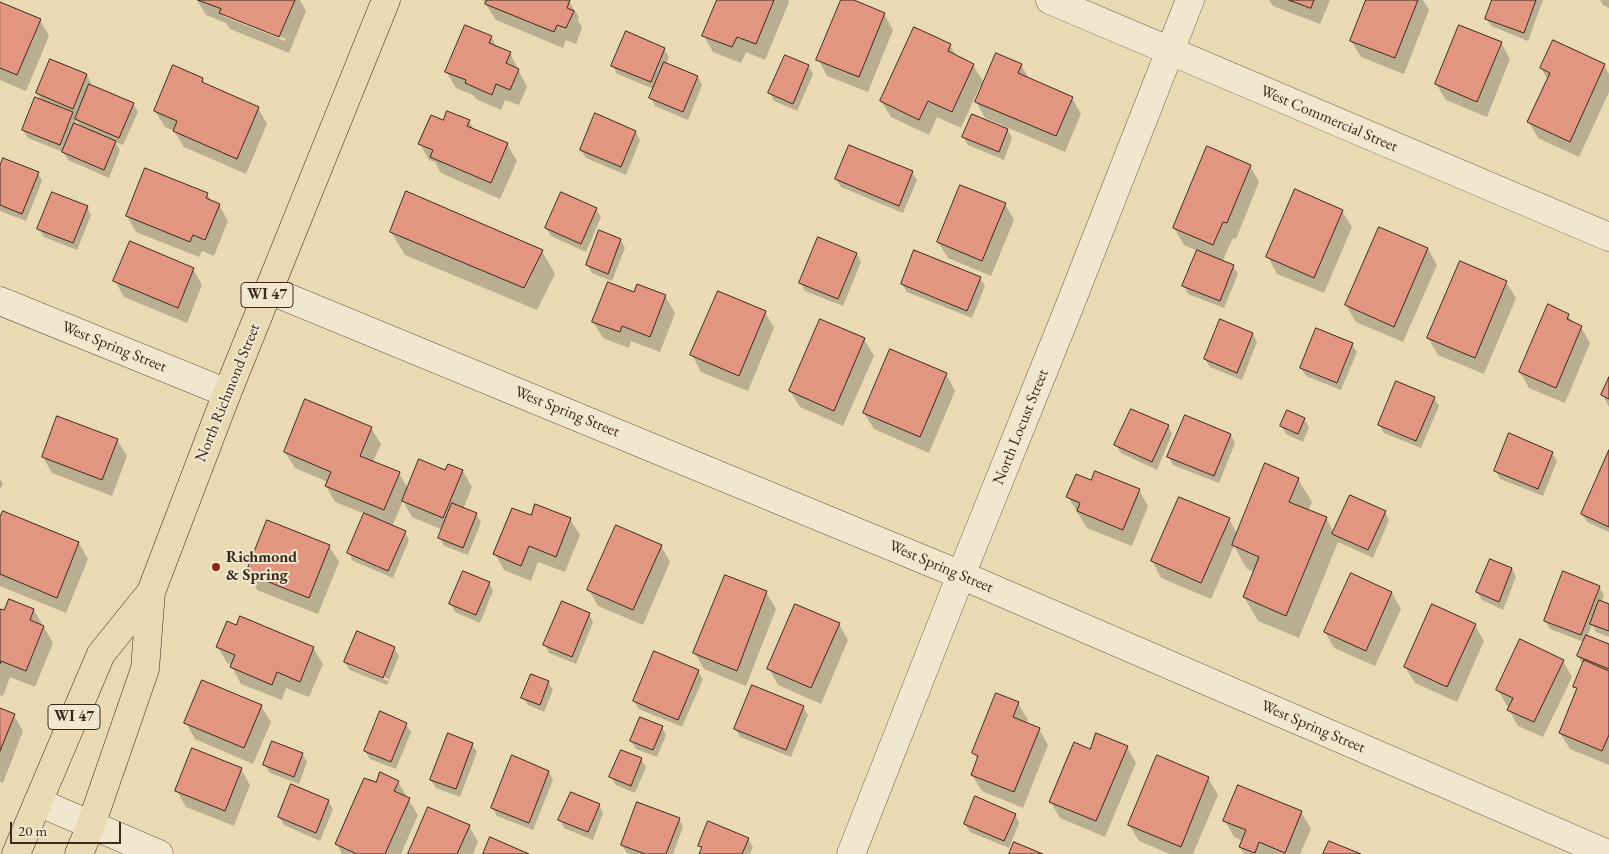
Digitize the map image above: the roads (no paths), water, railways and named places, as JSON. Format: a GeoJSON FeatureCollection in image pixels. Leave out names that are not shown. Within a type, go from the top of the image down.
{"type":"FeatureCollection","features":[{"type":"Feature","properties":{"kind":"main road","name":"North Richmond Street"},"geometry":{"type":"LineString","coordinates":[[79,854],[91,825],[145,669],[151,592],[227,392],[386,0]]}},
{"type":"Feature","properties":{"kind":"main road","name":"North Richmond Street"},"geometry":{"type":"LineString","coordinates":[[16,854],[101,654],[151,592]]}},
{"type":"Feature","properties":{"kind":"street","name":"West Commercial Street"},"geometry":{"type":"LineString","coordinates":[[1050,0],[1609,237]]}},
{"type":"Feature","properties":{"kind":"street","name":"North Locust Street"},"geometry":{"type":"LineString","coordinates":[[851,854],[1190,0]]}},
{"type":"Feature","properties":{"kind":"street","name":"West Spring Street"},"geometry":{"type":"LineString","coordinates":[[269,290],[961,575],[1608,854]]}},
{"type":"Feature","properties":{"kind":"street","name":"West Spring Street"},"geometry":{"type":"LineString","coordinates":[[0,301],[227,392]]}},
{"type":"Feature","properties":{"kind":"street"},"geometry":{"type":"LineString","coordinates":[[38,802],[159,854]]}},
{"type":"Feature","properties":{"kind":"place","name":"Richmond & Spring"},"geometry":{"type":"Point","coordinates":[216,567]}}]}
